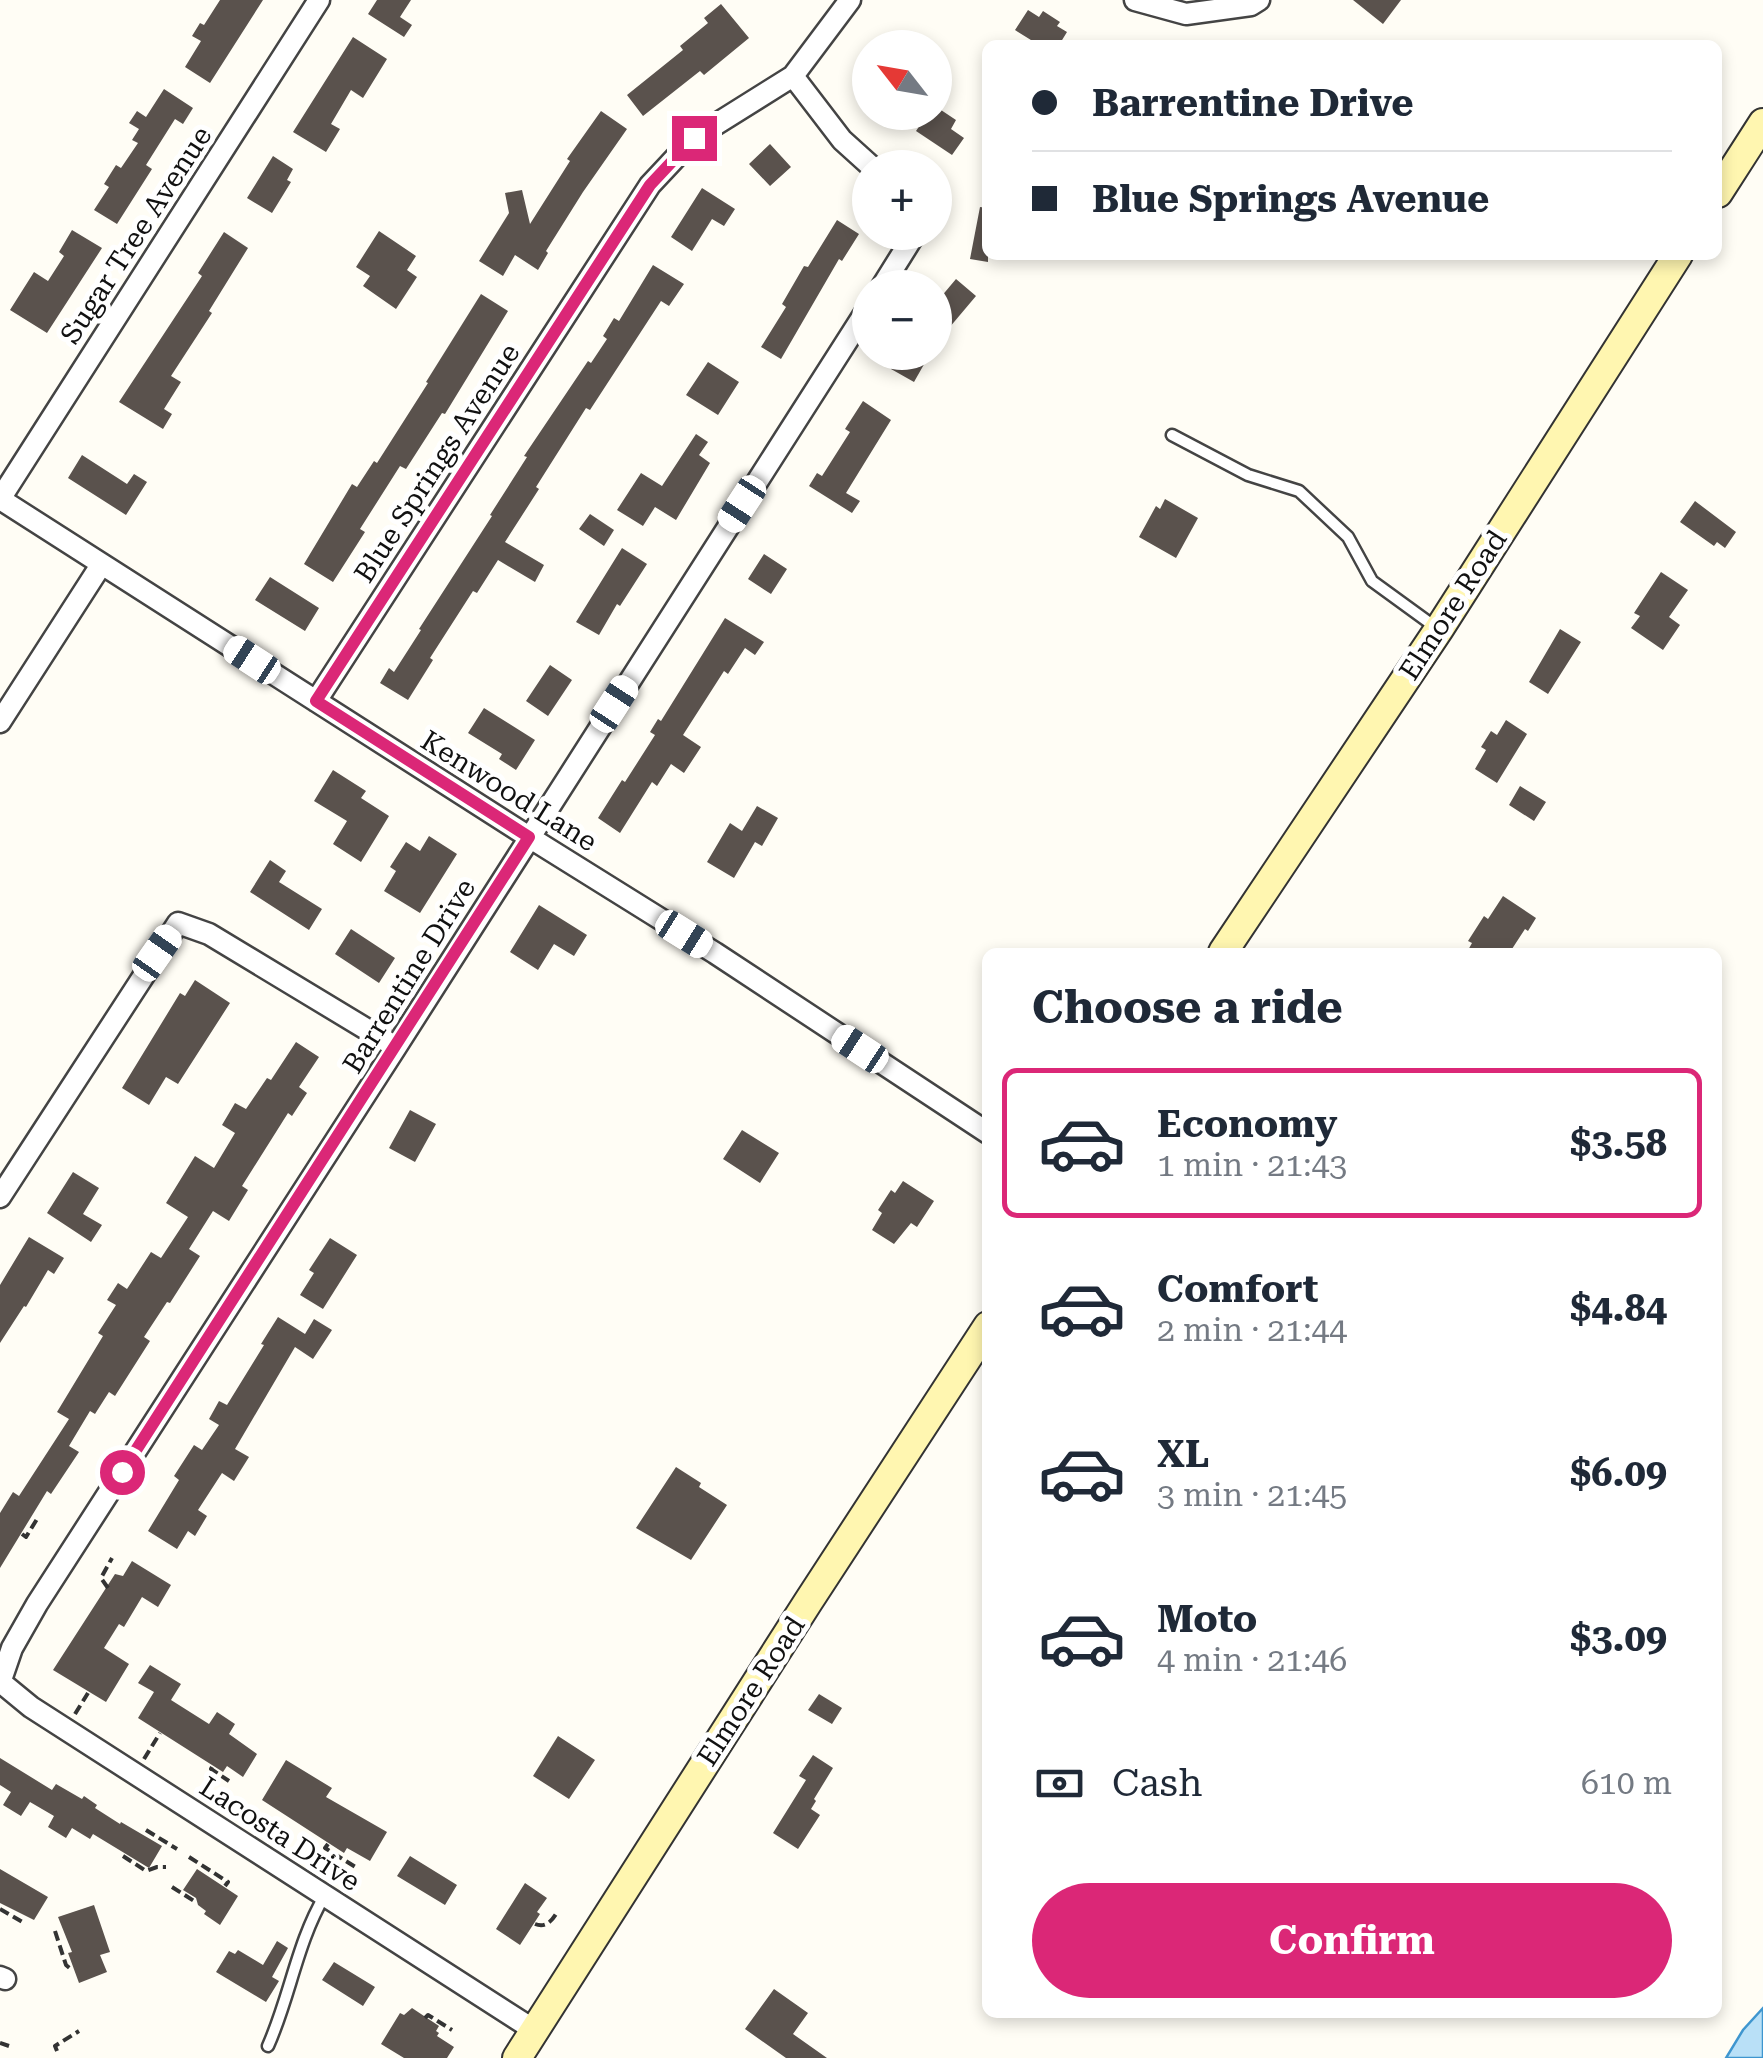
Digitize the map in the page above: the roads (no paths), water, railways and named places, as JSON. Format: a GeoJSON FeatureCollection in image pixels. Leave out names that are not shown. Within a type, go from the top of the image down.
{"type":"FeatureCollection","features":[{"type":"Feature","properties":{"kind":"street","name":"Sugar Tree Avenue"},"geometry":{"type":"LineString","coordinates":[[0,499],[319,0]]}},
{"type":"Feature","properties":{"kind":"street","name":"Blue Springs Avenue"},"geometry":{"type":"LineString","coordinates":[[316,701],[650,185],[694,138],[793,76],[850,0]]}},
{"type":"Feature","properties":{"kind":"street"},"geometry":{"type":"LineString","coordinates":[[1135,0],[1186,14],[1251,5],[1259,0]]}},
{"type":"Feature","properties":{"kind":"street"},"geometry":{"type":"LineString","coordinates":[[793,76],[853,150]]}},
{"type":"Feature","properties":{"kind":"street"},"geometry":{"type":"LineString","coordinates":[[1722,187],[1763,123]]}},
{"type":"Feature","properties":{"kind":"street","name":"Elmore Road"},"geometry":{"type":"LineString","coordinates":[[1226,948],[1439,630],[1675,260]]}},
{"type":"Feature","properties":{"kind":"street","name":"Barrentine Drive"},"geometry":{"type":"LineString","coordinates":[[1,1680],[12,1648],[37,1604],[852,333]]}},
{"type":"Feature","properties":{"kind":"street","name":"Kenwood Lane"},"geometry":{"type":"LineString","coordinates":[[0,499],[715,953],[982,1128]]}},
{"type":"Feature","properties":{"kind":"street"},"geometry":{"type":"LineString","coordinates":[[0,722],[101,564]]}},
{"type":"Feature","properties":{"kind":"street"},"geometry":{"type":"LineString","coordinates":[[0,1197],[178,923],[209,934],[396,1047]]}},
{"type":"Feature","properties":{"kind":"street","name":"Elmore Road"},"geometry":{"type":"LineString","coordinates":[[517,2058],[982,1335]]}},
{"type":"Feature","properties":{"kind":"street","name":"Lacosta Drive"},"geometry":{"type":"LineString","coordinates":[[1,1680],[30,1708],[534,2030]]}},
{"type":"Feature","properties":{"kind":"lane"},"geometry":{"type":"LineString","coordinates":[[1172,435],[1248,474],[1299,491],[1348,537],[1372,581],[1439,630]]}},
{"type":"Feature","properties":{"kind":"lane"},"geometry":{"type":"LineString","coordinates":[[268,2046],[281,2017],[311,1919],[325,1896]]}},
{"type":"Feature","properties":{"kind":"water"},"geometry":{"type":"Polygon","coordinates":[[[1763,2008],[1763,2058],[1726,2058],[1743,2030],[1763,2008]]]}}]}
